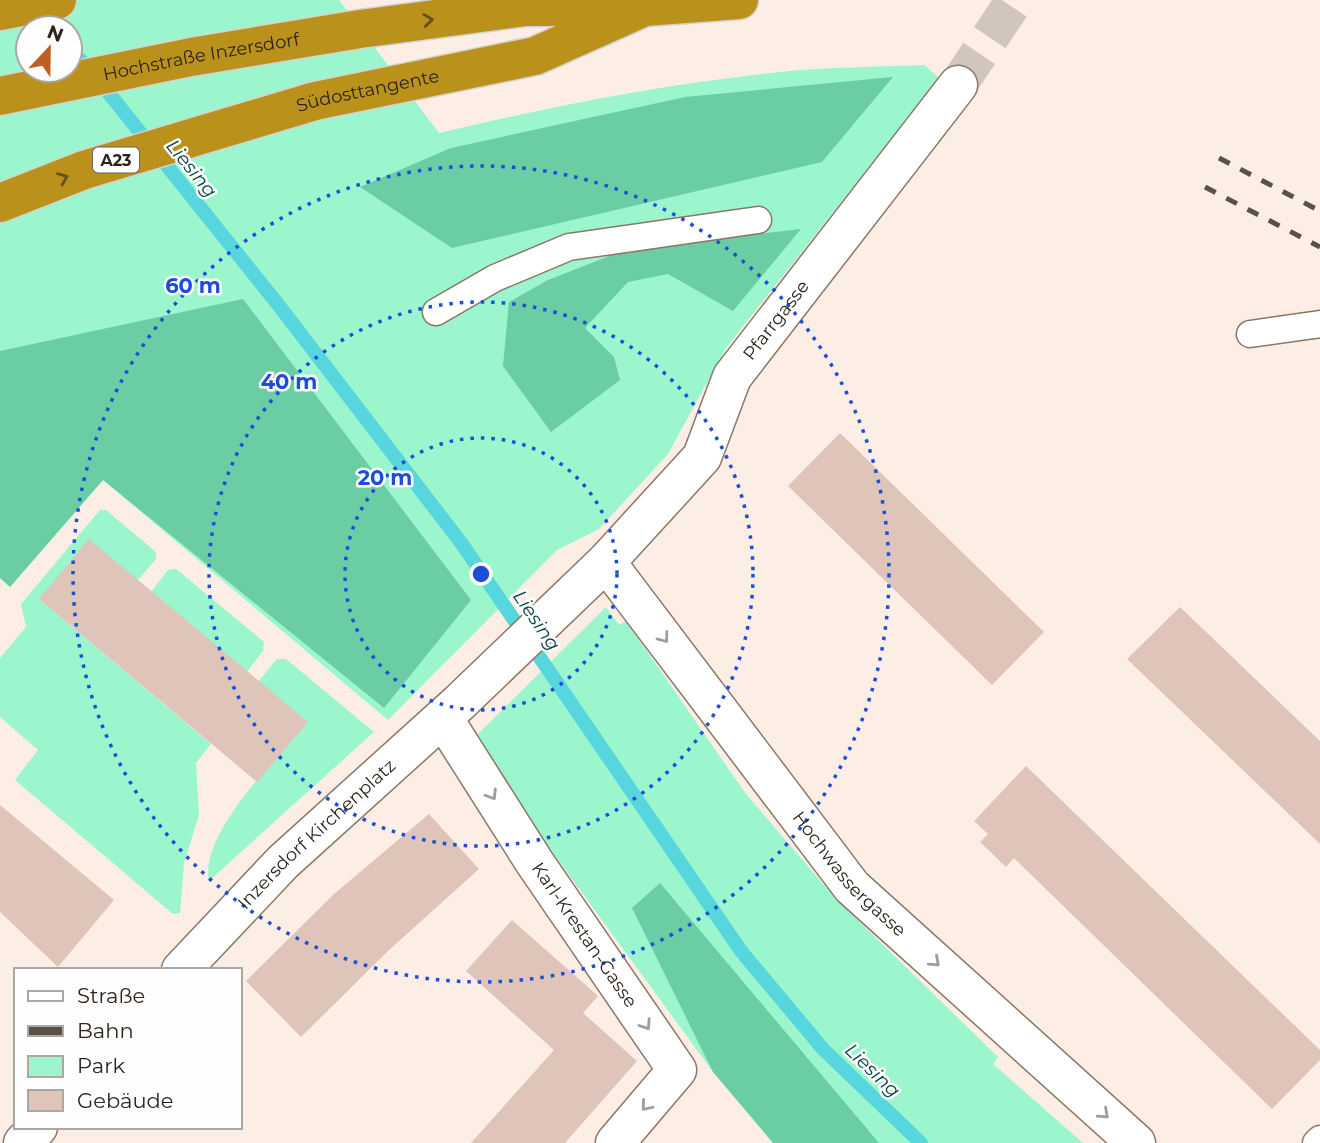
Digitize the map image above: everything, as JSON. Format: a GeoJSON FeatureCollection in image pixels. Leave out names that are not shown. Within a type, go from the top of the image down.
{"type":"FeatureCollection","features":[{"type":"Feature","properties":{"kind":"highway"},"geometry":{"type":"LineString","coordinates":[[0,11],[57,0]]}},
{"type":"Feature","properties":{"kind":"highway","name":"Südosttangente"},"geometry":{"type":"LineString","coordinates":[[0,203],[84,170],[234,124],[401,82],[535,56],[645,7],[739,0]]}},
{"type":"Feature","properties":{"kind":"highway","name":"Hochstraße Inzersdorf"},"geometry":{"type":"LineString","coordinates":[[0,96],[191,57],[360,29],[526,7],[645,7]]}},
{"type":"Feature","properties":{"kind":"street","name":"Pfarrgasse"},"geometry":{"type":"LineString","coordinates":[[451,710],[595,572],[702,457],[732,377],[958,85]]}},
{"type":"Feature","properties":{"kind":"street","name":"Hochwassergasse"},"geometry":{"type":"LineString","coordinates":[[595,572],[852,887],[1136,1143]]}},
{"type":"Feature","properties":{"kind":"street","name":"Inzersdorf Kirchenplatz"},"geometry":{"type":"LineString","coordinates":[[183,968],[283,862],[451,710]]}},
{"type":"Feature","properties":{"kind":"street","name":"Karl-Krestan-Gasse"},"geometry":{"type":"LineString","coordinates":[[451,710],[535,863],[677,1070],[615,1143]]}},
{"type":"Feature","properties":{"kind":"street"},"geometry":{"type":"LineString","coordinates":[[23,1143],[36,1129]]}},
{"type":"Feature","properties":{"kind":"lane"},"geometry":{"type":"LineString","coordinates":[[436,312],[495,278],[569,247],[758,220]]}},
{"type":"Feature","properties":{"kind":"lane"},"geometry":{"type":"LineString","coordinates":[[1250,334],[1320,324]]}},
{"type":"Feature","properties":{"kind":"green space"},"geometry":{"type":"Polygon","coordinates":[[[0,0],[339,0],[439,133],[609,97],[780,72],[924,65],[939,78],[726,348],[668,454],[599,529],[557,550],[388,720],[103,480],[10,587],[0,578],[0,0]]]}},
{"type":"Feature","properties":{"kind":"green space"},"geometry":{"type":"Polygon","coordinates":[[[893,77],[822,162],[452,248],[360,187],[451,148],[685,97],[893,77]]]}},
{"type":"Feature","properties":{"kind":"green space"},"geometry":{"type":"Polygon","coordinates":[[[801,229],[733,311],[668,274],[628,282],[585,328],[614,357],[620,380],[551,432],[503,366],[509,302],[548,280],[627,249],[801,229]]]}},
{"type":"Feature","properties":{"kind":"green space"},"geometry":{"type":"Polygon","coordinates":[[[243,299],[471,600],[384,708],[103,480],[10,587],[0,578],[0,351],[243,299]]]}},
{"type":"Feature","properties":{"kind":"green space"},"geometry":{"type":"Polygon","coordinates":[[[100,510],[106,510],[156,552],[156,559],[138,580],[39,599],[211,744],[196,763],[199,815],[184,863],[180,913],[173,914],[15,780],[38,750],[0,717],[0,658],[26,627],[21,604],[100,510]]]}},
{"type":"Feature","properties":{"kind":"green space"},"geometry":{"type":"Polygon","coordinates":[[[176,569],[264,642],[263,651],[247,672],[151,592],[168,570],[176,569]]]}},
{"type":"Feature","properties":{"kind":"green space"},"geometry":{"type":"Polygon","coordinates":[[[606,607],[619,625],[626,621],[746,794],[837,900],[998,1057],[993,1064],[1083,1143],[788,1143],[713,1072],[471,741],[606,607]]]}},
{"type":"Feature","properties":{"kind":"green space"},"geometry":{"type":"Polygon","coordinates":[[[277,659],[286,659],[374,732],[209,881],[209,862],[228,819],[243,797],[307,723],[258,682],[277,659]]]}},
{"type":"Feature","properties":{"kind":"green space"},"geometry":{"type":"Polygon","coordinates":[[[660,883],[879,1143],[773,1143],[713,1072],[632,908],[660,883]]]}},
{"type":"Feature","properties":{"kind":"building"},"geometry":{"type":"Polygon","coordinates":[[[840,433],[1044,632],[992,685],[788,486],[840,433]]]}},
{"type":"Feature","properties":{"kind":"building"},"geometry":{"type":"Polygon","coordinates":[[[89,539],[308,722],[257,782],[39,599],[89,539]]]}},
{"type":"Feature","properties":{"kind":"building"},"geometry":{"type":"Polygon","coordinates":[[[1180,607],[1320,741],[1320,844],[1127,659],[1180,607]]]}},
{"type":"Feature","properties":{"kind":"building"},"geometry":{"type":"Polygon","coordinates":[[[1026,766],[1320,1050],[1320,1060],[1272,1109],[1014,858],[1006,867],[980,842],[988,834],[974,821],[1026,766]]]}},
{"type":"Feature","properties":{"kind":"building"},"geometry":{"type":"Polygon","coordinates":[[[0,805],[114,900],[58,967],[0,912],[0,805]]]}},
{"type":"Feature","properties":{"kind":"building"},"geometry":{"type":"Polygon","coordinates":[[[429,814],[479,869],[388,951],[301,1037],[246,981],[334,894],[429,814]]]}},
{"type":"Feature","properties":{"kind":"building"},"geometry":{"type":"Polygon","coordinates":[[[512,920],[598,996],[583,1013],[637,1061],[565,1143],[471,1143],[554,1050],[466,971],[512,920]]]}},
{"type":"Feature","properties":{"kind":"waterway","name":"Liesing"},"geometry":{"type":"LineString","coordinates":[[31,11],[34,14]]}},
{"type":"Feature","properties":{"kind":"waterway","name":"Liesing"},"geometry":{"type":"LineString","coordinates":[[84,63],[280,307],[462,544],[741,951],[823,1049],[921,1143]]}},
{"type":"Feature","properties":{"kind":"tunnel"},"geometry":{"type":"LineString","coordinates":[[958,85],[1015,0]]}},
{"type":"Feature","properties":{"kind":"railway"},"geometry":{"type":"LineString","coordinates":[[1219,158],[1320,211]]}},
{"type":"Feature","properties":{"kind":"railway"},"geometry":{"type":"LineString","coordinates":[[1205,187],[1320,247]]}}]}
